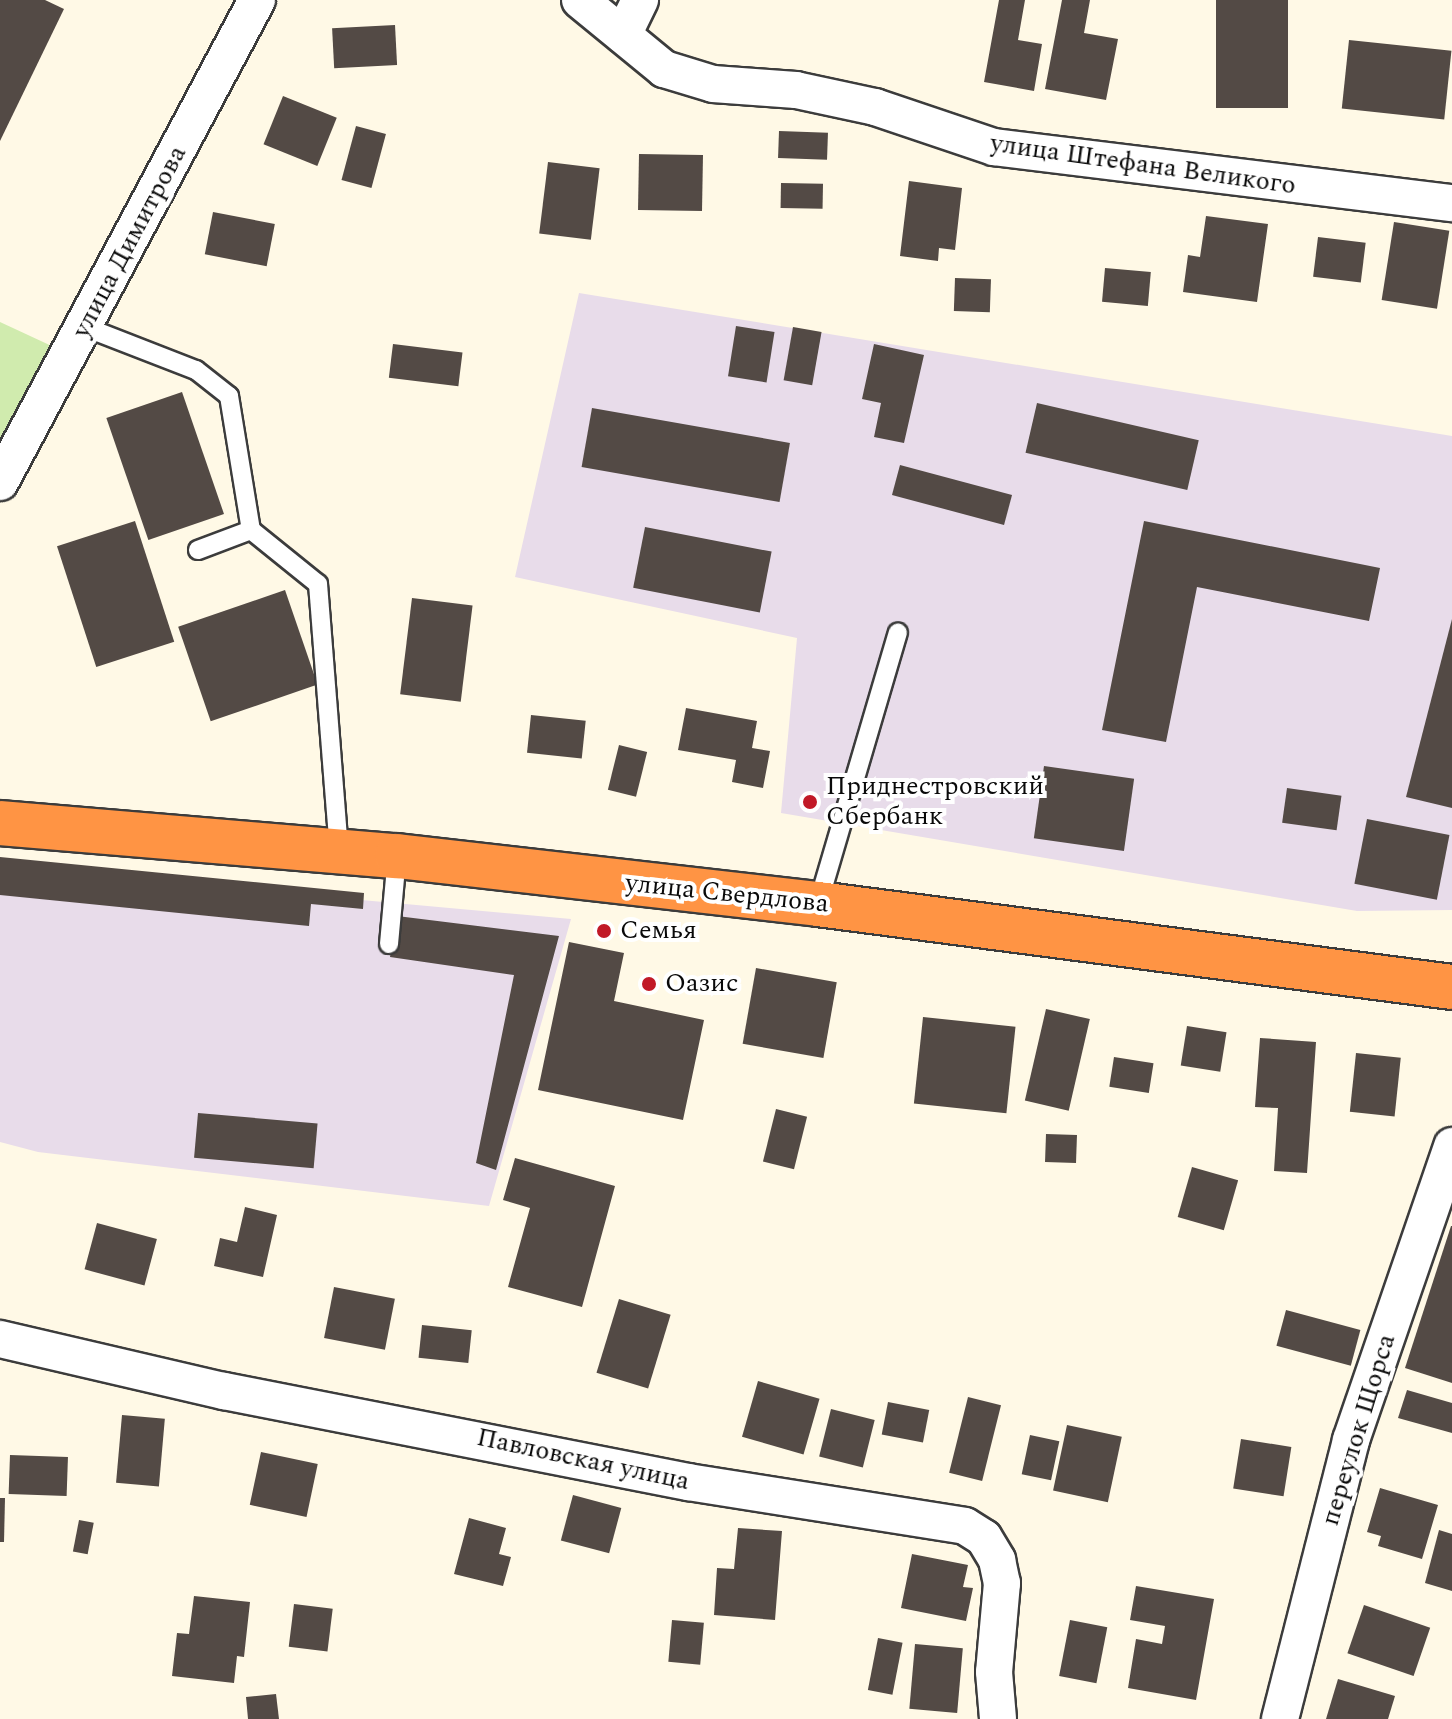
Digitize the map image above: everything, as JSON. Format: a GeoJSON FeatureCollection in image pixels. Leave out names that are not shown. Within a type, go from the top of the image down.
{"type":"FeatureCollection","features":[{"type":"Feature","properties":{"kind":"highway","name":"улица Свердлова"},"geometry":{"type":"LineString","coordinates":[[0,823],[397,856],[818,904],[1452,987]]}},
{"type":"Feature","properties":{"kind":"street","name":"улица Димитрова"},"geometry":{"type":"LineString","coordinates":[[0,482],[257,0]]}},
{"type":"Feature","properties":{"kind":"street","name":"улица Штефана Великого"},"geometry":{"type":"LineString","coordinates":[[580,0],[664,69],[713,84],[796,90],[875,107],[994,147],[1452,203]]}},
{"type":"Feature","properties":{"kind":"street"},"geometry":{"type":"LineString","coordinates":[[623,35],[640,0]]}},
{"type":"Feature","properties":{"kind":"street","name":"переулок Щорса"},"geometry":{"type":"LineString","coordinates":[[1280,1719],[1351,1440],[1452,1146]]}},
{"type":"Feature","properties":{"kind":"street","name":"Павловская улица"},"geometry":{"type":"LineString","coordinates":[[0,1339],[224,1391],[688,1482],[965,1526],[984,1538],[997,1560],[1002,1583],[994,1672],[998,1719]]}},
{"type":"Feature","properties":{"kind":"lane"},"geometry":{"type":"LineString","coordinates":[[85,327],[196,370],[229,396],[251,530],[318,584],[339,852]]}},
{"type":"Feature","properties":{"kind":"lane"},"geometry":{"type":"LineString","coordinates":[[198,550],[251,530]]}},
{"type":"Feature","properties":{"kind":"lane"},"geometry":{"type":"LineString","coordinates":[[818,904],[898,633]]}},
{"type":"Feature","properties":{"kind":"lane"},"geometry":{"type":"LineString","coordinates":[[389,944],[397,856]]}},
{"type":"Feature","properties":{"kind":"shaded area"},"geometry":{"type":"Polygon","coordinates":[[[579,293],[1452,436],[1452,910],[1357,911],[781,813],[797,638],[515,577],[579,293]]]}},
{"type":"Feature","properties":{"kind":"shaded area"},"geometry":{"type":"Polygon","coordinates":[[[0,867],[571,919],[489,1206],[38,1152],[0,1142],[0,867]]]}},
{"type":"Feature","properties":{"kind":"green space"},"geometry":{"type":"Polygon","coordinates":[[[0,322],[56,348],[0,445],[0,322]]]}},
{"type":"Feature","properties":{"kind":"building"},"geometry":{"type":"Polygon","coordinates":[[[0,0],[45,0],[64,9],[0,141],[0,0]]]}},
{"type":"Feature","properties":{"kind":"building"},"geometry":{"type":"Polygon","coordinates":[[[999,0],[1025,0],[1018,40],[1042,44],[1034,91],[984,82],[999,0]]]}},
{"type":"Feature","properties":{"kind":"building"},"geometry":{"type":"Polygon","coordinates":[[[1062,0],[1090,0],[1084,33],[1118,39],[1106,100],[1045,89],[1062,0]]]}},
{"type":"Feature","properties":{"kind":"building"},"geometry":{"type":"Polygon","coordinates":[[[1216,0],[1288,0],[1288,108],[1216,108],[1216,0]]]}},
{"type":"Feature","properties":{"kind":"building"},"geometry":{"type":"Polygon","coordinates":[[[395,25],[397,65],[334,68],[332,28],[395,25]]]}},
{"type":"Feature","properties":{"kind":"building"},"geometry":{"type":"Polygon","coordinates":[[[1349,40],[1451,51],[1444,119],[1342,109],[1349,40]]]}},
{"type":"Feature","properties":{"kind":"building"},"geometry":{"type":"Polygon","coordinates":[[[283,96],[337,118],[317,166],[264,144],[283,96]]]}},
{"type":"Feature","properties":{"kind":"building"},"geometry":{"type":"Polygon","coordinates":[[[356,126],[386,134],[371,188],[342,180],[356,126]]]}},
{"type":"Feature","properties":{"kind":"building"},"geometry":{"type":"Polygon","coordinates":[[[779,131],[828,133],[827,160],[778,158],[779,131]]]}},
{"type":"Feature","properties":{"kind":"building"},"geometry":{"type":"Polygon","coordinates":[[[639,154],[703,155],[702,211],[638,210],[639,154]]]}},
{"type":"Feature","properties":{"kind":"building"},"geometry":{"type":"Polygon","coordinates":[[[548,162],[600,168],[591,240],[539,233],[548,162]]]}},
{"type":"Feature","properties":{"kind":"building"},"geometry":{"type":"Polygon","coordinates":[[[909,181],[962,188],[955,250],[939,248],[938,261],[900,256],[909,181]]]}},
{"type":"Feature","properties":{"kind":"building"},"geometry":{"type":"Polygon","coordinates":[[[781,183],[823,184],[823,209],[781,208],[781,183]]]}},
{"type":"Feature","properties":{"kind":"building"},"geometry":{"type":"Polygon","coordinates":[[[213,212],[275,224],[267,266],[205,254],[213,212]]]}},
{"type":"Feature","properties":{"kind":"building"},"geometry":{"type":"Polygon","coordinates":[[[1206,216],[1268,224],[1257,302],[1183,292],[1188,255],[1200,257],[1206,216]]]}},
{"type":"Feature","properties":{"kind":"building"},"geometry":{"type":"Polygon","coordinates":[[[1394,222],[1449,231],[1437,309],[1382,300],[1394,222]]]}},
{"type":"Feature","properties":{"kind":"building"},"geometry":{"type":"Polygon","coordinates":[[[1318,237],[1366,243],[1361,283],[1313,277],[1318,237]]]}},
{"type":"Feature","properties":{"kind":"building"},"geometry":{"type":"Polygon","coordinates":[[[1105,268],[1151,272],[1148,306],[1102,302],[1105,268]]]}},
{"type":"Feature","properties":{"kind":"building"},"geometry":{"type":"Polygon","coordinates":[[[955,278],[991,279],[990,312],[954,311],[955,278]]]}},
{"type":"Feature","properties":{"kind":"building"},"geometry":{"type":"Polygon","coordinates":[[[736,326],[775,332],[767,382],[728,376],[736,326]]]}},
{"type":"Feature","properties":{"kind":"building"},"geometry":{"type":"Polygon","coordinates":[[[793,327],[822,332],[812,385],[784,380],[793,327]]]}},
{"type":"Feature","properties":{"kind":"building"},"geometry":{"type":"Polygon","coordinates":[[[393,344],[462,353],[458,386],[389,378],[393,344]]]}},
{"type":"Feature","properties":{"kind":"building"},"geometry":{"type":"Polygon","coordinates":[[[874,344],[924,355],[904,443],[874,437],[881,403],[862,399],[874,344]]]}},
{"type":"Feature","properties":{"kind":"building"},"geometry":{"type":"Polygon","coordinates":[[[182,392],[224,514],[148,540],[106,418],[182,392]]]}},
{"type":"Feature","properties":{"kind":"building"},"geometry":{"type":"Polygon","coordinates":[[[1037,403],[1199,440],[1187,490],[1026,453],[1037,403]]]}},
{"type":"Feature","properties":{"kind":"building"},"geometry":{"type":"Polygon","coordinates":[[[592,408],[790,443],[780,502],[582,467],[592,408]]]}},
{"type":"Feature","properties":{"kind":"building"},"geometry":{"type":"Polygon","coordinates":[[[900,465],[1012,495],[1004,525],[892,495],[900,465]]]}},
{"type":"Feature","properties":{"kind":"building"},"geometry":{"type":"Polygon","coordinates":[[[135,521],[174,642],[96,667],[57,546],[135,521]]]}},
{"type":"Feature","properties":{"kind":"building"},"geometry":{"type":"Polygon","coordinates":[[[1144,521],[1380,568],[1369,621],[1197,587],[1166,742],[1102,730],[1144,521]]]}},
{"type":"Feature","properties":{"kind":"building"},"geometry":{"type":"Polygon","coordinates":[[[645,527],[772,552],[760,612],[633,588],[645,527]]]}},
{"type":"Feature","properties":{"kind":"building"},"geometry":{"type":"Polygon","coordinates":[[[285,590],[318,685],[211,721],[178,627],[285,590]]]}},
{"type":"Feature","properties":{"kind":"building"},"geometry":{"type":"Polygon","coordinates":[[[412,598],[473,605],[461,702],[400,694],[412,598]]]}},
{"type":"Feature","properties":{"kind":"building"},"geometry":{"type":"Polygon","coordinates":[[[1452,619],[1452,808],[1406,797],[1452,619]]]}},
{"type":"Feature","properties":{"kind":"building"},"geometry":{"type":"Polygon","coordinates":[[[686,708],[757,721],[752,748],[770,751],[763,788],[732,782],[736,760],[678,750],[686,708]]]}},
{"type":"Feature","properties":{"kind":"building"},"geometry":{"type":"Polygon","coordinates":[[[531,715],[586,721],[582,759],[527,753],[531,715]]]}},
{"type":"Feature","properties":{"kind":"building"},"geometry":{"type":"Polygon","coordinates":[[[619,745],[647,752],[636,797],[608,790],[619,745]]]}},
{"type":"Feature","properties":{"kind":"building"},"geometry":{"type":"Polygon","coordinates":[[[1044,766],[1134,779],[1124,851],[1034,838],[1044,766]]]}},
{"type":"Feature","properties":{"kind":"building"},"geometry":{"type":"Polygon","coordinates":[[[1287,788],[1341,796],[1337,830],[1282,823],[1287,788]]]}},
{"type":"Feature","properties":{"kind":"building"},"geometry":{"type":"Polygon","coordinates":[[[1367,819],[1449,835],[1437,900],[1354,884],[1367,819]]]}},
{"type":"Feature","properties":{"kind":"building"},"geometry":{"type":"Polygon","coordinates":[[[0,857],[364,893],[363,909],[311,904],[309,926],[0,895],[0,857]]]}},
{"type":"Feature","properties":{"kind":"building"},"geometry":{"type":"Polygon","coordinates":[[[397,916],[559,936],[496,1170],[476,1163],[514,975],[390,957],[397,916]]]}},
{"type":"Feature","properties":{"kind":"building"},"geometry":{"type":"Polygon","coordinates":[[[569,942],[624,953],[614,1001],[704,1020],[683,1120],[538,1090],[569,942]]]}},
{"type":"Feature","properties":{"kind":"building"},"geometry":{"type":"Polygon","coordinates":[[[756,968],[837,982],[823,1058],[743,1044],[756,968]]]}},
{"type":"Feature","properties":{"kind":"building"},"geometry":{"type":"Polygon","coordinates":[[[1046,1009],[1090,1019],[1069,1111],[1025,1101],[1046,1009]]]}},
{"type":"Feature","properties":{"kind":"building"},"geometry":{"type":"Polygon","coordinates":[[[923,1017],[1015,1027],[1006,1113],[914,1104],[923,1017]]]}},
{"type":"Feature","properties":{"kind":"building"},"geometry":{"type":"Polygon","coordinates":[[[1187,1026],[1227,1032],[1220,1072],[1181,1066],[1187,1026]]]}},
{"type":"Feature","properties":{"kind":"building"},"geometry":{"type":"Polygon","coordinates":[[[1260,1038],[1316,1042],[1307,1173],[1274,1171],[1278,1108],[1255,1107],[1260,1038]]]}},
{"type":"Feature","properties":{"kind":"building"},"geometry":{"type":"Polygon","coordinates":[[[1356,1053],[1401,1058],[1395,1116],[1350,1112],[1356,1053]]]}},
{"type":"Feature","properties":{"kind":"building"},"geometry":{"type":"Polygon","coordinates":[[[1114,1057],[1154,1063],[1149,1093],[1109,1087],[1114,1057]]]}},
{"type":"Feature","properties":{"kind":"building"},"geometry":{"type":"Polygon","coordinates":[[[776,1109],[807,1117],[794,1169],[763,1161],[776,1109]]]}},
{"type":"Feature","properties":{"kind":"building"},"geometry":{"type":"Polygon","coordinates":[[[198,1113],[318,1123],[314,1168],[194,1158],[198,1113]]]}},
{"type":"Feature","properties":{"kind":"building"},"geometry":{"type":"Polygon","coordinates":[[[1046,1134],[1077,1135],[1076,1163],[1045,1162],[1046,1134]]]}},
{"type":"Feature","properties":{"kind":"building"},"geometry":{"type":"Polygon","coordinates":[[[515,1158],[615,1186],[582,1307],[508,1287],[530,1208],[503,1200],[515,1158]]]}},
{"type":"Feature","properties":{"kind":"building"},"geometry":{"type":"Polygon","coordinates":[[[1192,1167],[1238,1180],[1224,1230],[1178,1217],[1192,1167]]]}},
{"type":"Feature","properties":{"kind":"building"},"geometry":{"type":"Polygon","coordinates":[[[245,1207],[277,1215],[263,1277],[214,1266],[220,1238],[237,1242],[245,1207]]]}},
{"type":"Feature","properties":{"kind":"building"},"geometry":{"type":"Polygon","coordinates":[[[97,1223],[157,1239],[144,1285],[85,1269],[97,1223]]]}},
{"type":"Feature","properties":{"kind":"building"},"geometry":{"type":"Polygon","coordinates":[[[1452,1226],[1452,1383],[1405,1368],[1452,1226]]]}},
{"type":"Feature","properties":{"kind":"building"},"geometry":{"type":"Polygon","coordinates":[[[334,1287],[395,1299],[385,1350],[324,1338],[334,1287]]]}},
{"type":"Feature","properties":{"kind":"building"},"geometry":{"type":"Polygon","coordinates":[[[619,1299],[671,1315],[648,1388],[596,1373],[619,1299]]]}},
{"type":"Feature","properties":{"kind":"building"},"geometry":{"type":"Polygon","coordinates":[[[1286,1310],[1360,1330],[1351,1366],[1276,1346],[1286,1310]]]}},
{"type":"Feature","properties":{"kind":"building"},"geometry":{"type":"Polygon","coordinates":[[[422,1325],[472,1330],[468,1363],[419,1358],[422,1325]]]}},
{"type":"Feature","properties":{"kind":"building"},"geometry":{"type":"Polygon","coordinates":[[[758,1381],[820,1399],[804,1454],[742,1437],[758,1381]]]}},
{"type":"Feature","properties":{"kind":"building"},"geometry":{"type":"Polygon","coordinates":[[[1407,1390],[1452,1403],[1452,1433],[1398,1418],[1407,1390]]]}},
{"type":"Feature","properties":{"kind":"building"},"geometry":{"type":"Polygon","coordinates":[[[968,1397],[1001,1405],[982,1481],[949,1473],[968,1397]]]}},
{"type":"Feature","properties":{"kind":"building"},"geometry":{"type":"Polygon","coordinates":[[[888,1402],[929,1410],[923,1442],[882,1434],[888,1402]]]}},
{"type":"Feature","properties":{"kind":"building"},"geometry":{"type":"Polygon","coordinates":[[[831,1409],[875,1420],[863,1467],[819,1457],[831,1409]]]}},
{"type":"Feature","properties":{"kind":"building"},"geometry":{"type":"Polygon","coordinates":[[[122,1415],[165,1419],[159,1486],[116,1483],[122,1415]]]}},
{"type":"Feature","properties":{"kind":"building"},"geometry":{"type":"Polygon","coordinates":[[[1067,1425],[1122,1437],[1108,1502],[1053,1491],[1067,1425]]]}},
{"type":"Feature","properties":{"kind":"building"},"geometry":{"type":"Polygon","coordinates":[[[1030,1435],[1059,1441],[1051,1480],[1022,1474],[1030,1435]]]}},
{"type":"Feature","properties":{"kind":"building"},"geometry":{"type":"Polygon","coordinates":[[[1241,1439],[1291,1447],[1284,1496],[1233,1488],[1241,1439]]]}},
{"type":"Feature","properties":{"kind":"building"},"geometry":{"type":"Polygon","coordinates":[[[261,1452],[318,1464],[307,1517],[250,1505],[261,1452]]]}},
{"type":"Feature","properties":{"kind":"building"},"geometry":{"type":"Polygon","coordinates":[[[10,1455],[68,1457],[67,1496],[9,1494],[10,1455]]]}},
{"type":"Feature","properties":{"kind":"building"},"geometry":{"type":"Polygon","coordinates":[[[1380,1488],[1438,1505],[1422,1559],[1378,1546],[1381,1536],[1367,1532],[1380,1488]]]}},
{"type":"Feature","properties":{"kind":"building"},"geometry":{"type":"Polygon","coordinates":[[[573,1495],[621,1508],[609,1553],[561,1540],[573,1495]]]}},
{"type":"Feature","properties":{"kind":"building"},"geometry":{"type":"Polygon","coordinates":[[[0,1498],[5,1498],[4,1542],[0,1542],[0,1498]]]}},
{"type":"Feature","properties":{"kind":"building"},"geometry":{"type":"Polygon","coordinates":[[[469,1518],[506,1528],[499,1554],[511,1557],[503,1586],[454,1574],[469,1518]]]}},
{"type":"Feature","properties":{"kind":"building"},"geometry":{"type":"Polygon","coordinates":[[[79,1520],[94,1523],[88,1554],[73,1551],[79,1520]]]}},
{"type":"Feature","properties":{"kind":"building"},"geometry":{"type":"Polygon","coordinates":[[[738,1528],[782,1531],[775,1620],[714,1615],[717,1568],[734,1569],[738,1528]]]}},
{"type":"Feature","properties":{"kind":"building"},"geometry":{"type":"Polygon","coordinates":[[[1439,1530],[1452,1534],[1452,1591],[1425,1583],[1439,1530]]]}},
{"type":"Feature","properties":{"kind":"building"},"geometry":{"type":"Polygon","coordinates":[[[912,1554],[968,1565],[963,1587],[973,1588],[966,1621],[901,1608],[912,1554]]]}},
{"type":"Feature","properties":{"kind":"building"},"geometry":{"type":"Polygon","coordinates":[[[1136,1586],[1214,1599],[1196,1700],[1128,1688],[1136,1639],[1162,1644],[1165,1626],[1130,1620],[1136,1586]]]}},
{"type":"Feature","properties":{"kind":"building"},"geometry":{"type":"Polygon","coordinates":[[[194,1596],[250,1602],[244,1657],[237,1656],[234,1683],[172,1676],[177,1633],[189,1634],[194,1596]]]}},
{"type":"Feature","properties":{"kind":"building"},"geometry":{"type":"Polygon","coordinates":[[[294,1604],[333,1609],[327,1651],[289,1647],[294,1604]]]}},
{"type":"Feature","properties":{"kind":"building"},"geometry":{"type":"Polygon","coordinates":[[[1364,1605],[1430,1628],[1414,1676],[1347,1653],[1364,1605]]]}},
{"type":"Feature","properties":{"kind":"building"},"geometry":{"type":"Polygon","coordinates":[[[672,1620],[704,1623],[700,1665],[668,1662],[672,1620]]]}},
{"type":"Feature","properties":{"kind":"building"},"geometry":{"type":"Polygon","coordinates":[[[1070,1620],[1107,1627],[1096,1683],[1059,1676],[1070,1620]]]}},
{"type":"Feature","properties":{"kind":"building"},"geometry":{"type":"Polygon","coordinates":[[[878,1638],[903,1643],[892,1695],[868,1690],[878,1638]]]}},
{"type":"Feature","properties":{"kind":"building"},"geometry":{"type":"Polygon","coordinates":[[[915,1644],[963,1648],[957,1713],[909,1709],[915,1644]]]}},
{"type":"Feature","properties":{"kind":"building"},"geometry":{"type":"Polygon","coordinates":[[[1338,1679],[1395,1696],[1388,1719],[1326,1719],[1338,1679]]]}},
{"type":"Feature","properties":{"kind":"building"},"geometry":{"type":"Polygon","coordinates":[[[276,1694],[279,1719],[248,1719],[246,1697],[276,1694]]]}},
{"type":"Feature","properties":{"kind":"place","name":"Приднестровский Сбербанк"},"geometry":{"type":"Point","coordinates":[810,802]}},
{"type":"Feature","properties":{"kind":"place","name":"Семья"},"geometry":{"type":"Point","coordinates":[604,931]}},
{"type":"Feature","properties":{"kind":"place","name":"Оазис"},"geometry":{"type":"Point","coordinates":[649,984]}}]}
